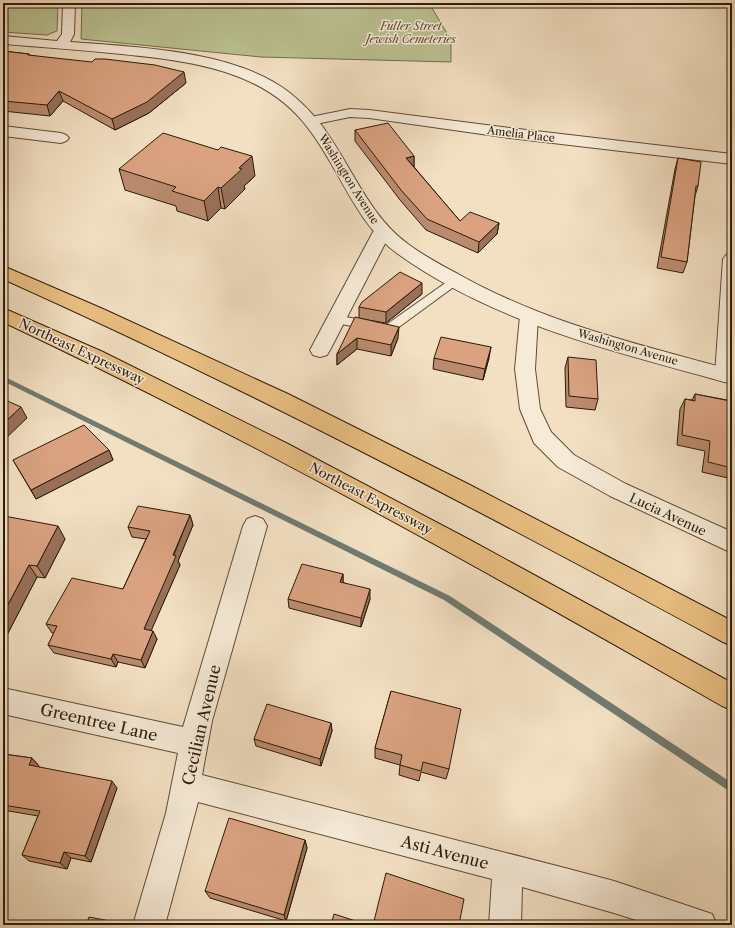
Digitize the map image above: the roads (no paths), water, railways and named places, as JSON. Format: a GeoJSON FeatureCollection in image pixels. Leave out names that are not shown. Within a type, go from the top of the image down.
{"type":"FeatureCollection","features":[{"type":"Feature","properties":{"kind":"highway"},"geometry":{"type":"LineString","coordinates":[[3,272],[149,336],[285,401],[503,512],[732,634]]}},
{"type":"Feature","properties":{"kind":"highway","name":"Northeast Expressway"},"geometry":{"type":"LineString","coordinates":[[3,314],[194,405],[327,474],[496,565],[732,697]]}},
{"type":"Feature","properties":{"kind":"street"},"geometry":{"type":"LineString","coordinates":[[61,45],[68,34],[70,3]]}},
{"type":"Feature","properties":{"kind":"street","name":"Washington Avenue"},"geometry":{"type":"LineString","coordinates":[[3,40],[172,56],[231,69],[274,88],[298,106],[311,121],[365,208],[382,232],[409,254],[481,295],[529,316],[617,346],[729,376]]}},
{"type":"Feature","properties":{"kind":"street","name":"Amelia Place"},"geometry":{"type":"LineString","coordinates":[[311,121],[350,113],[369,114],[510,133],[732,159]]}},
{"type":"Feature","properties":{"kind":"street"},"geometry":{"type":"LineString","coordinates":[[3,131],[61,138]]}},
{"type":"Feature","properties":{"kind":"street"},"geometry":{"type":"LineString","coordinates":[[320,350],[382,232]]}},
{"type":"Feature","properties":{"kind":"street"},"geometry":{"type":"LineString","coordinates":[[729,376],[732,259]]}},
{"type":"Feature","properties":{"kind":"street","name":"Lucia Avenue"},"geometry":{"type":"LineString","coordinates":[[529,316],[525,369],[530,409],[542,437],[566,461],[605,483],[732,543]]}},
{"type":"Feature","properties":{"kind":"street","name":"Cecilian Avenue"},"geometry":{"type":"LineString","coordinates":[[149,925],[181,813],[204,699],[255,526]]}},
{"type":"Feature","properties":{"kind":"street","name":"Greentree Lane"},"geometry":{"type":"LineString","coordinates":[[3,701],[194,743]]}},
{"type":"Feature","properties":{"kind":"street","name":"Asti Avenue"},"geometry":{"type":"LineString","coordinates":[[186,784],[614,897],[701,925]]}},
{"type":"Feature","properties":{"kind":"street"},"geometry":{"type":"LineString","coordinates":[[505,925],[508,869]]}},
{"type":"Feature","properties":{"kind":"lane"},"geometry":{"type":"LineString","coordinates":[[336,319],[388,329],[455,281]]}},
{"type":"Feature","properties":{"kind":"waterway"},"geometry":{"type":"LineString","coordinates":[[3,378],[447,598],[732,788]]}},
{"type":"Feature","properties":{"kind":"park label","name":"Fuller Street Jewish Cemeteries"},"geometry":{"type":"Point","coordinates":[411,32]}}]}
